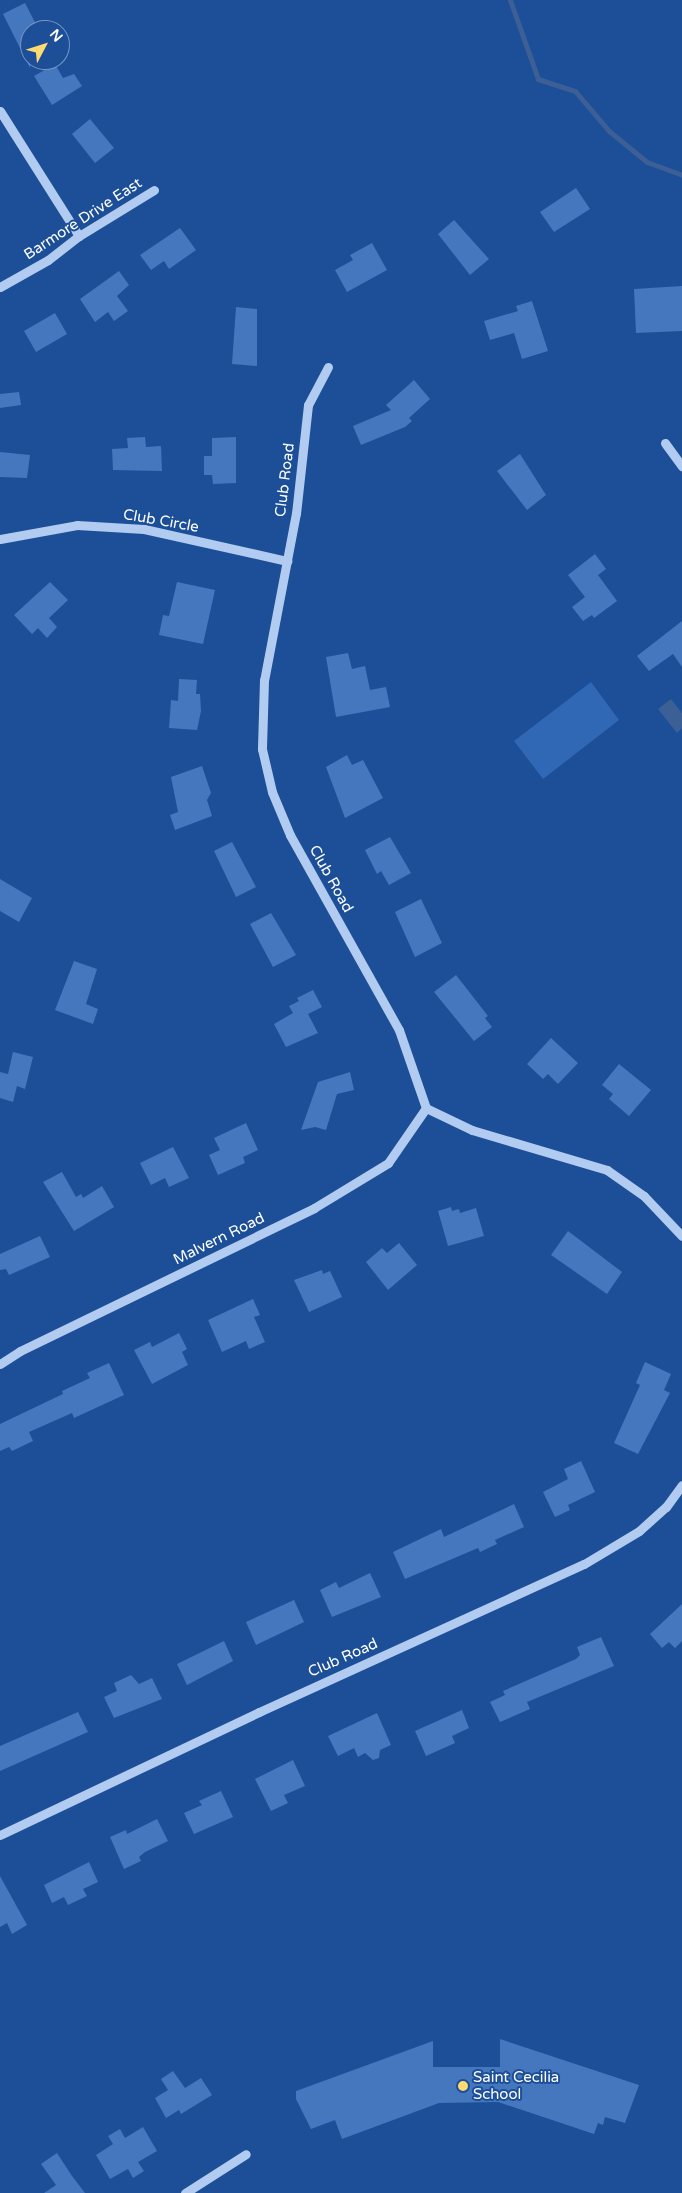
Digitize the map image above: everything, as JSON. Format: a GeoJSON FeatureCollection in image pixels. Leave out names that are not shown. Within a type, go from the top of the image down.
{"type":"FeatureCollection","features":[{"type":"Feature","properties":{"kind":"street"},"geometry":{"type":"LineString","coordinates":[[0,111],[79,236]]}},
{"type":"Feature","properties":{"kind":"street","name":"Barmore Drive East"},"geometry":{"type":"LineString","coordinates":[[0,287],[48,260],[79,236],[154,190]]}},
{"type":"Feature","properties":{"kind":"street","name":"Club Road"},"geometry":{"type":"LineString","coordinates":[[328,367],[308,405],[296,513],[264,680],[262,749],[272,792],[290,835],[399,1030],[426,1108]]}},
{"type":"Feature","properties":{"kind":"street"},"geometry":{"type":"LineString","coordinates":[[665,442],[682,466]]}},
{"type":"Feature","properties":{"kind":"street","name":"Club Circle"},"geometry":{"type":"LineString","coordinates":[[0,539],[77,525],[144,529],[287,561]]}},
{"type":"Feature","properties":{"kind":"street"},"geometry":{"type":"LineString","coordinates":[[426,1108],[472,1130],[607,1170],[644,1196],[682,1236]]}},
{"type":"Feature","properties":{"kind":"street","name":"Malvern Road"},"geometry":{"type":"LineString","coordinates":[[0,1364],[20,1351],[314,1208],[388,1163],[426,1108]]}},
{"type":"Feature","properties":{"kind":"street","name":"Club Road"},"geometry":{"type":"LineString","coordinates":[[0,1835],[259,1712],[584,1564],[639,1531],[666,1507],[682,1485]]}},
{"type":"Feature","properties":{"kind":"street"},"geometry":{"type":"LineString","coordinates":[[185,2193],[246,2154]]}},
{"type":"Feature","properties":{"kind":"shaded area"},"geometry":{"type":"Polygon","coordinates":[[[591,682],[619,720],[543,779],[514,741],[591,682]]]}},
{"type":"Feature","properties":{"kind":"shaded area"},"geometry":{"type":"Polygon","coordinates":[[[671,699],[682,713],[682,728],[677,733],[658,709],[671,699]]]}},
{"type":"Feature","properties":{"kind":"building"},"geometry":{"type":"Polygon","coordinates":[[[25,3],[34,20],[20,20],[20,48],[3,14],[25,3]]]}},
{"type":"Feature","properties":{"kind":"building"},"geometry":{"type":"Polygon","coordinates":[[[44,70],[58,70],[63,78],[74,74],[82,86],[52,105],[34,76],[44,70]]]}},
{"type":"Feature","properties":{"kind":"building"},"geometry":{"type":"Polygon","coordinates":[[[90,119],[114,148],[95,163],[72,134],[90,119]]]}},
{"type":"Feature","properties":{"kind":"building"},"geometry":{"type":"Polygon","coordinates":[[[576,188],[590,209],[554,232],[540,212],[576,188]]]}},
{"type":"Feature","properties":{"kind":"building"},"geometry":{"type":"Polygon","coordinates":[[[454,220],[489,259],[470,275],[438,234],[454,220]]]}},
{"type":"Feature","properties":{"kind":"building"},"geometry":{"type":"Polygon","coordinates":[[[180,228],[196,250],[169,269],[164,261],[151,270],[140,255],[180,228]]]}},
{"type":"Feature","properties":{"kind":"building"},"geometry":{"type":"Polygon","coordinates":[[[372,243],[387,270],[347,292],[335,270],[353,260],[350,255],[372,243]]]}},
{"type":"Feature","properties":{"kind":"building"},"geometry":{"type":"Polygon","coordinates":[[[119,271],[129,285],[117,296],[128,311],[114,321],[108,312],[95,322],[80,299],[119,271]]]}},
{"type":"Feature","properties":{"kind":"building"},"geometry":{"type":"Polygon","coordinates":[[[682,286],[682,331],[636,333],[634,289],[682,286]]]}},
{"type":"Feature","properties":{"kind":"building"},"geometry":{"type":"Polygon","coordinates":[[[532,301],[548,351],[522,359],[514,333],[490,340],[484,321],[518,311],[516,306],[532,301]]]}},
{"type":"Feature","properties":{"kind":"building"},"geometry":{"type":"Polygon","coordinates":[[[236,307],[257,309],[257,366],[232,364],[236,307]]]}},
{"type":"Feature","properties":{"kind":"building"},"geometry":{"type":"Polygon","coordinates":[[[55,313],[67,334],[36,352],[24,331],[55,313]]]}},
{"type":"Feature","properties":{"kind":"building"},"geometry":{"type":"Polygon","coordinates":[[[414,380],[430,399],[409,418],[412,421],[405,427],[361,445],[353,426],[391,410],[386,405],[414,380]]]}},
{"type":"Feature","properties":{"kind":"building"},"geometry":{"type":"Polygon","coordinates":[[[19,392],[21,405],[0,408],[0,394],[19,392]]]}},
{"type":"Feature","properties":{"kind":"building"},"geometry":{"type":"Polygon","coordinates":[[[145,437],[146,447],[161,446],[162,471],[113,470],[112,449],[128,448],[127,438],[145,437]]]}},
{"type":"Feature","properties":{"kind":"building"},"geometry":{"type":"Polygon","coordinates":[[[236,437],[236,483],[213,484],[212,475],[204,475],[204,456],[212,456],[212,438],[236,437]]]}},
{"type":"Feature","properties":{"kind":"building"},"geometry":{"type":"Polygon","coordinates":[[[0,452],[30,455],[27,478],[0,477],[0,452]]]}},
{"type":"Feature","properties":{"kind":"building"},"geometry":{"type":"Polygon","coordinates":[[[520,454],[546,495],[527,510],[497,471],[520,454]]]}},
{"type":"Feature","properties":{"kind":"building"},"geometry":{"type":"Polygon","coordinates":[[[595,554],[606,569],[598,575],[617,601],[594,618],[592,615],[583,621],[572,607],[585,597],[568,575],[595,554]]]}},
{"type":"Feature","properties":{"kind":"building"},"geometry":{"type":"Polygon","coordinates":[[[50,582],[68,600],[49,618],[57,627],[47,638],[38,628],[32,634],[14,615],[50,582]]]}},
{"type":"Feature","properties":{"kind":"building"},"geometry":{"type":"Polygon","coordinates":[[[177,582],[215,590],[203,644],[159,635],[163,615],[169,616],[177,582]]]}},
{"type":"Feature","properties":{"kind":"building"},"geometry":{"type":"Polygon","coordinates":[[[682,621],[682,667],[673,654],[649,671],[637,656],[682,621]]]}},
{"type":"Feature","properties":{"kind":"building"},"geometry":{"type":"Polygon","coordinates":[[[348,653],[352,669],[365,666],[370,690],[386,687],[390,707],[336,717],[326,657],[348,653]]]}},
{"type":"Feature","properties":{"kind":"building"},"geometry":{"type":"Polygon","coordinates":[[[179,679],[197,680],[196,694],[200,694],[201,711],[197,730],[169,728],[171,700],[178,701],[179,679]]]}},
{"type":"Feature","properties":{"kind":"building"},"geometry":{"type":"Polygon","coordinates":[[[347,755],[352,765],[363,760],[383,798],[345,818],[326,767],[347,755]]]}},
{"type":"Feature","properties":{"kind":"building"},"geometry":{"type":"Polygon","coordinates":[[[202,766],[211,793],[207,800],[212,816],[175,830],[170,815],[178,812],[171,777],[202,766]]]}},
{"type":"Feature","properties":{"kind":"building"},"geometry":{"type":"Polygon","coordinates":[[[390,837],[411,873],[389,885],[381,871],[377,874],[365,850],[390,837]]]}},
{"type":"Feature","properties":{"kind":"building"},"geometry":{"type":"Polygon","coordinates":[[[232,842],[256,887],[236,897],[214,851],[232,842]]]}},
{"type":"Feature","properties":{"kind":"building"},"geometry":{"type":"Polygon","coordinates":[[[0,879],[32,898],[19,922],[0,911],[0,879]]]}},
{"type":"Feature","properties":{"kind":"building"},"geometry":{"type":"Polygon","coordinates":[[[421,899],[442,943],[415,957],[395,912],[421,899]]]}},
{"type":"Feature","properties":{"kind":"building"},"geometry":{"type":"Polygon","coordinates":[[[271,913],[296,955],[273,967],[250,924],[271,913]]]}},
{"type":"Feature","properties":{"kind":"building"},"geometry":{"type":"Polygon","coordinates":[[[74,961],[97,969],[86,1004],[98,1009],[93,1024],[55,1010],[74,961]]]}},
{"type":"Feature","properties":{"kind":"building"},"geometry":{"type":"Polygon","coordinates":[[[456,975],[488,1016],[485,1018],[492,1027],[474,1041],[434,992],[456,975]]]}},
{"type":"Feature","properties":{"kind":"building"},"geometry":{"type":"Polygon","coordinates":[[[313,990],[322,1007],[308,1014],[318,1033],[286,1047],[274,1024],[293,1013],[289,1006],[299,1001],[297,998],[313,990]]]}},
{"type":"Feature","properties":{"kind":"building"},"geometry":{"type":"Polygon","coordinates":[[[551,1038],[578,1063],[558,1084],[548,1074],[543,1079],[527,1064],[551,1038]]]}},
{"type":"Feature","properties":{"kind":"building"},"geometry":{"type":"Polygon","coordinates":[[[13,1052],[33,1057],[25,1089],[17,1086],[13,1102],[0,1098],[0,1072],[8,1074],[13,1052]]]}},
{"type":"Feature","properties":{"kind":"building"},"geometry":{"type":"Polygon","coordinates":[[[619,1064],[651,1090],[629,1116],[609,1099],[613,1094],[602,1085],[619,1064]]]}},
{"type":"Feature","properties":{"kind":"building"},"geometry":{"type":"Polygon","coordinates":[[[350,1072],[354,1090],[337,1094],[326,1130],[315,1127],[301,1130],[318,1082],[350,1072]]]}},
{"type":"Feature","properties":{"kind":"building"},"geometry":{"type":"Polygon","coordinates":[[[246,1123],[258,1150],[243,1157],[245,1163],[218,1175],[209,1155],[220,1150],[214,1138],[246,1123]]]}},
{"type":"Feature","properties":{"kind":"building"},"geometry":{"type":"Polygon","coordinates":[[[173,1147],[189,1178],[169,1187],[165,1178],[151,1185],[140,1163],[173,1147]]]}},
{"type":"Feature","properties":{"kind":"building"},"geometry":{"type":"Polygon","coordinates":[[[62,1172],[76,1197],[81,1194],[83,1198],[102,1186],[114,1207],[74,1231],[43,1182],[62,1172]]]}},
{"type":"Feature","properties":{"kind":"building"},"geometry":{"type":"Polygon","coordinates":[[[451,1207],[452,1211],[459,1209],[460,1213],[476,1208],[484,1236],[448,1246],[438,1211],[451,1207]]]}},
{"type":"Feature","properties":{"kind":"building"},"geometry":{"type":"Polygon","coordinates":[[[568,1231],[622,1272],[607,1294],[551,1255],[568,1231]]]}},
{"type":"Feature","properties":{"kind":"building"},"geometry":{"type":"Polygon","coordinates":[[[40,1236],[50,1257],[9,1275],[6,1269],[0,1270],[0,1254],[40,1236]]]}},
{"type":"Feature","properties":{"kind":"building"},"geometry":{"type":"Polygon","coordinates":[[[399,1243],[417,1265],[388,1290],[366,1262],[382,1248],[387,1253],[399,1243]]]}},
{"type":"Feature","properties":{"kind":"building"},"geometry":{"type":"Polygon","coordinates":[[[322,1270],[323,1274],[330,1271],[342,1297],[309,1312],[294,1280],[322,1270]]]}},
{"type":"Feature","properties":{"kind":"building"},"geometry":{"type":"Polygon","coordinates":[[[253,1299],[260,1315],[254,1317],[265,1342],[249,1349],[246,1341],[222,1352],[208,1320],[253,1299]]]}},
{"type":"Feature","properties":{"kind":"building"},"geometry":{"type":"Polygon","coordinates":[[[179,1333],[187,1349],[182,1352],[188,1365],[152,1384],[134,1350],[150,1342],[152,1347],[179,1333]]]}},
{"type":"Feature","properties":{"kind":"building"},"geometry":{"type":"Polygon","coordinates":[[[645,1362],[671,1374],[664,1390],[670,1393],[638,1454],[614,1443],[640,1385],[636,1383],[645,1362]]]}},
{"type":"Feature","properties":{"kind":"building"},"geometry":{"type":"Polygon","coordinates":[[[109,1363],[124,1395],[74,1418],[72,1413],[29,1432],[33,1441],[12,1451],[9,1447],[0,1451],[0,1424],[63,1394],[62,1391],[90,1378],[87,1373],[109,1363]]]}},
{"type":"Feature","properties":{"kind":"building"},"geometry":{"type":"Polygon","coordinates":[[[581,1461],[595,1492],[568,1505],[570,1510],[555,1517],[543,1492],[568,1479],[564,1469],[581,1461]]]}},
{"type":"Feature","properties":{"kind":"building"},"geometry":{"type":"Polygon","coordinates":[[[514,1504],[524,1527],[495,1540],[497,1544],[480,1552],[478,1548],[405,1579],[393,1552],[441,1529],[444,1537],[514,1504]]]}},
{"type":"Feature","properties":{"kind":"building"},"geometry":{"type":"Polygon","coordinates":[[[370,1573],[381,1597],[332,1617],[320,1590],[336,1582],[339,1588],[370,1573]]]}},
{"type":"Feature","properties":{"kind":"building"},"geometry":{"type":"Polygon","coordinates":[[[294,1600],[304,1622],[256,1645],[246,1622],[294,1600]]]}},
{"type":"Feature","properties":{"kind":"building"},"geometry":{"type":"Polygon","coordinates":[[[682,1604],[682,1641],[675,1648],[669,1642],[662,1648],[650,1634],[682,1604]]]}},
{"type":"Feature","properties":{"kind":"building"},"geometry":{"type":"Polygon","coordinates":[[[601,1637],[614,1666],[527,1702],[530,1709],[500,1722],[490,1702],[505,1695],[503,1691],[576,1659],[580,1655],[577,1647],[601,1637]]]}},
{"type":"Feature","properties":{"kind":"building"},"geometry":{"type":"Polygon","coordinates":[[[224,1641],[233,1661],[187,1685],[177,1664],[224,1641]]]}},
{"type":"Feature","properties":{"kind":"building"},"geometry":{"type":"Polygon","coordinates":[[[131,1675],[139,1684],[152,1678],[162,1699],[114,1718],[104,1697],[117,1691],[114,1683],[131,1675]]]}},
{"type":"Feature","properties":{"kind":"building"},"geometry":{"type":"Polygon","coordinates":[[[462,1710],[469,1728],[452,1736],[455,1743],[426,1756],[415,1731],[462,1710]]]}},
{"type":"Feature","properties":{"kind":"building"},"geometry":{"type":"Polygon","coordinates":[[[78,1712],[88,1732],[0,1771],[0,1746],[78,1712]]]}},
{"type":"Feature","properties":{"kind":"building"},"geometry":{"type":"Polygon","coordinates":[[[377,1713],[391,1745],[380,1750],[379,1758],[373,1760],[365,1753],[358,1757],[354,1748],[338,1756],[328,1736],[377,1713]]]}},
{"type":"Feature","properties":{"kind":"building"},"geometry":{"type":"Polygon","coordinates":[[[293,1760],[305,1786],[284,1795],[288,1803],[271,1811],[255,1779],[293,1760]]]}},
{"type":"Feature","properties":{"kind":"building"},"geometry":{"type":"Polygon","coordinates":[[[221,1791],[233,1817],[194,1834],[184,1813],[202,1805],[199,1801],[221,1791]]]}},
{"type":"Feature","properties":{"kind":"building"},"geometry":{"type":"Polygon","coordinates":[[[157,1819],[168,1841],[145,1852],[139,1857],[141,1861],[124,1869],[110,1837],[126,1830],[127,1834],[157,1819]]]}},
{"type":"Feature","properties":{"kind":"building"},"geometry":{"type":"Polygon","coordinates":[[[89,1862],[98,1882],[83,1889],[87,1896],[68,1905],[64,1897],[52,1903],[44,1885],[89,1862]]]}},
{"type":"Feature","properties":{"kind":"building"},"geometry":{"type":"Polygon","coordinates":[[[0,1876],[27,1925],[12,1934],[7,1923],[0,1927],[0,1876]]]}},
{"type":"Feature","properties":{"kind":"building"},"geometry":{"type":"Polygon","coordinates":[[[500,2039],[639,2085],[625,2123],[605,2117],[603,2125],[598,2123],[594,2134],[498,2102],[439,2103],[342,2139],[335,2120],[311,2129],[296,2099],[296,2091],[433,2041],[433,2067],[500,2067],[500,2039]]]}},
{"type":"Feature","properties":{"kind":"building"},"geometry":{"type":"Polygon","coordinates":[[[173,2071],[185,2088],[201,2078],[212,2095],[181,2114],[179,2110],[166,2118],[155,2098],[168,2090],[161,2079],[173,2071]]]}},
{"type":"Feature","properties":{"kind":"building"},"geometry":{"type":"Polygon","coordinates":[[[143,2127],[157,2151],[138,2162],[144,2171],[133,2178],[128,2169],[110,2179],[96,2155],[113,2144],[108,2136],[120,2129],[125,2138],[143,2127]]]}},
{"type":"Feature","properties":{"kind":"building"},"geometry":{"type":"Polygon","coordinates":[[[57,2153],[85,2193],[44,2193],[56,2185],[41,2164],[57,2153]]]}},
{"type":"Feature","properties":{"kind":"waterway"},"geometry":{"type":"LineString","coordinates":[[510,0],[538,79],[575,91],[609,131],[647,162],[682,175]]}},
{"type":"Feature","properties":{"kind":"place","name":"Saint Cecilia School"},"geometry":{"type":"Point","coordinates":[463,2086]}}]}
